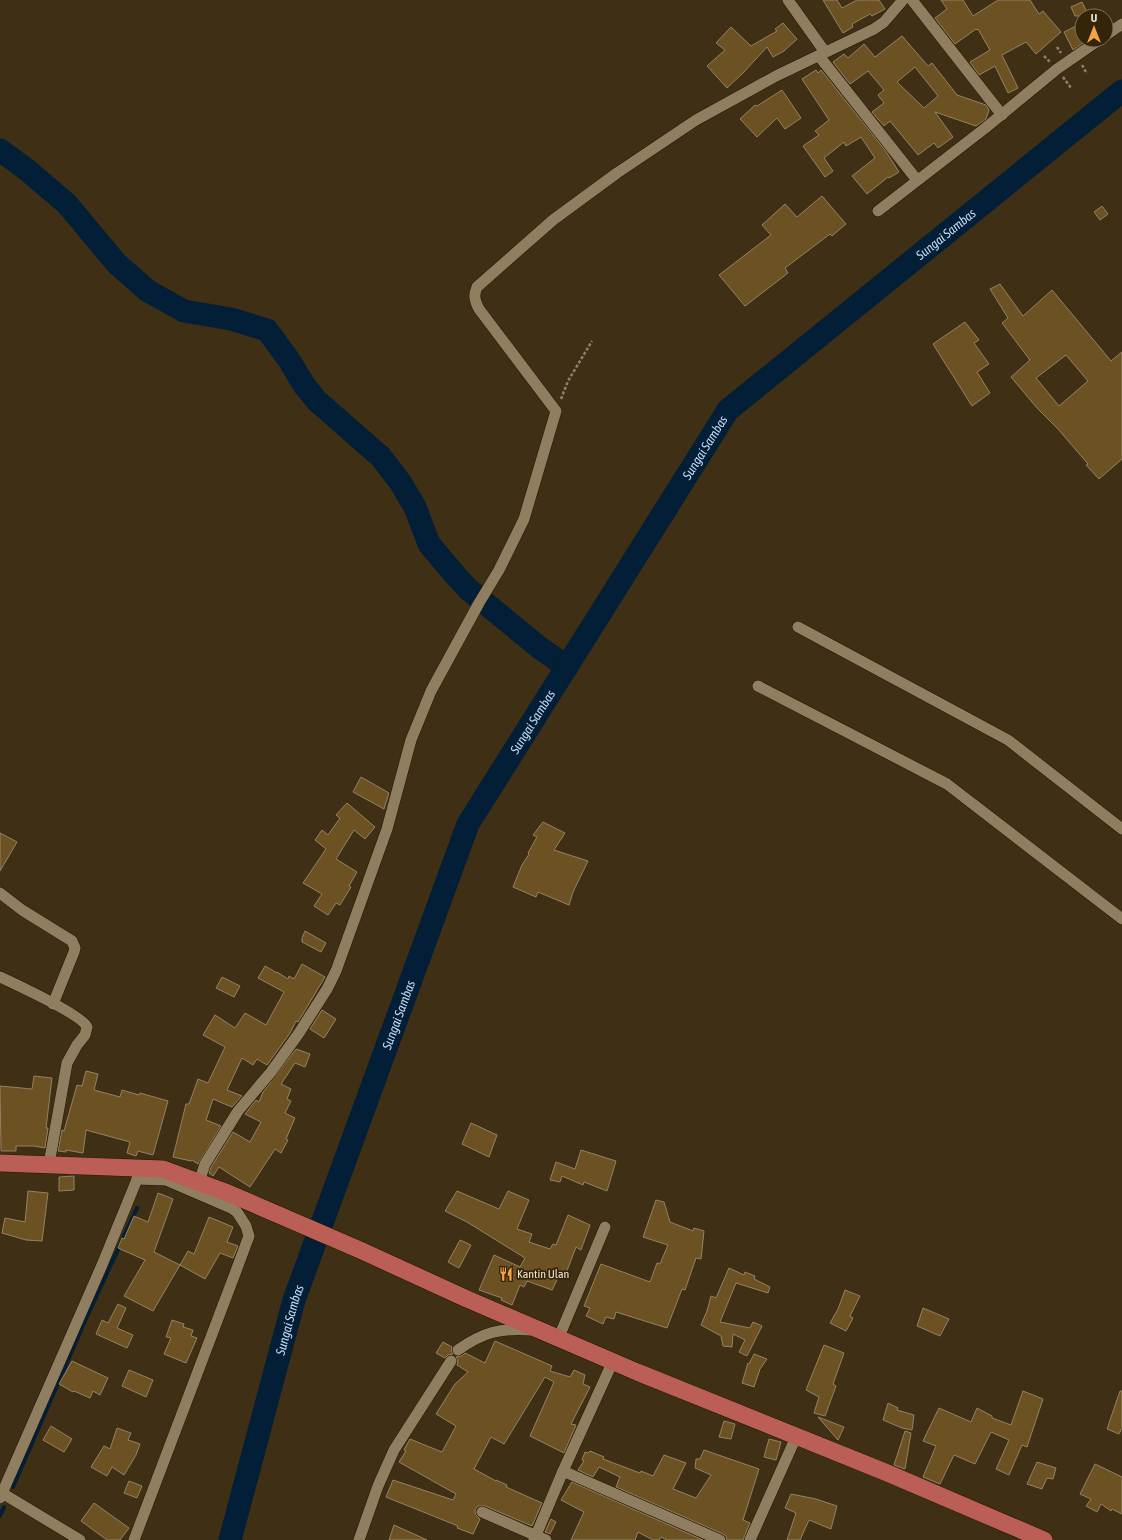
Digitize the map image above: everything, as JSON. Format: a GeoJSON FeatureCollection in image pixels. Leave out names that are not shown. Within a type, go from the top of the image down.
{"type":"FeatureCollection","features":[{"type":"Feature","properties":{"kind":"main road"},"geometry":{"type":"LineString","coordinates":[[0,1162],[49,1164],[139,1174],[163,1169],[199,1182],[360,1250],[467,1299],[613,1361],[892,1475],[1044,1540]]}},
{"type":"Feature","properties":{"kind":"street"},"geometry":{"type":"LineString","coordinates":[[788,0],[822,54],[917,180]]}},
{"type":"Feature","properties":{"kind":"street"},"geometry":{"type":"LineString","coordinates":[[199,1182],[205,1164],[238,1111],[271,1072],[299,1033],[323,996],[336,971],[387,829],[411,740],[431,691],[485,592],[499,570],[524,519],[556,411],[479,309],[475,301],[474,294],[477,288],[554,220],[656,146],[719,106],[776,76],[874,30],[884,22],[903,0]]}},
{"type":"Feature","properties":{"kind":"street"},"geometry":{"type":"LineString","coordinates":[[912,0],[1002,115]]}},
{"type":"Feature","properties":{"kind":"street"},"geometry":{"type":"LineString","coordinates":[[878,211],[1002,115],[1057,69],[1087,48]]}},
{"type":"Feature","properties":{"kind":"street"},"geometry":{"type":"LineString","coordinates":[[798,626],[1008,740],[1122,829]]}},
{"type":"Feature","properties":{"kind":"street"},"geometry":{"type":"LineString","coordinates":[[758,686],[947,784],[1122,919]]}},
{"type":"Feature","properties":{"kind":"street"},"geometry":{"type":"LineString","coordinates":[[0,893],[22,910],[72,942],[74,945],[74,952],[53,1004]]}},
{"type":"Feature","properties":{"kind":"street"},"geometry":{"type":"LineString","coordinates":[[0,977],[53,1004],[85,1023],[87,1030],[67,1063],[49,1164]]}},
{"type":"Feature","properties":{"kind":"street"},"geometry":{"type":"LineString","coordinates":[[80,1540],[1,1496],[102,1265],[139,1174],[166,1180],[232,1208],[237,1212],[246,1226],[249,1236],[134,1540]]}},
{"type":"Feature","properties":{"kind":"street"},"geometry":{"type":"LineString","coordinates":[[458,1350],[473,1339],[492,1332],[516,1329],[552,1334],[605,1226]]}},
{"type":"Feature","properties":{"kind":"street"},"geometry":{"type":"LineString","coordinates":[[359,1540],[378,1486],[394,1450],[451,1361]]}},
{"type":"Feature","properties":{"kind":"street"},"geometry":{"type":"LineString","coordinates":[[482,1512],[539,1538],[563,1471],[613,1361]]}},
{"type":"Feature","properties":{"kind":"street"},"geometry":{"type":"LineString","coordinates":[[750,1540],[796,1437]]}},
{"type":"Feature","properties":{"kind":"street"},"geometry":{"type":"LineString","coordinates":[[563,1471],[720,1540]]}},
{"type":"Feature","properties":{"kind":"path"},"geometry":{"type":"LineString","coordinates":[[556,411],[568,381],[592,341]]}},
{"type":"Feature","properties":{"kind":"building"},"geometry":{"type":"Polygon","coordinates":[[[823,0],[837,0],[842,8],[857,0],[879,0],[885,9],[872,16],[870,14],[852,24],[853,27],[843,33],[823,0]]]}},
{"type":"Feature","properties":{"kind":"building"},"geometry":{"type":"Polygon","coordinates":[[[941,0],[963,0],[973,16],[998,0],[1030,0],[1039,14],[1043,11],[1061,32],[1036,54],[1026,42],[1002,55],[1018,88],[1008,93],[995,66],[979,75],[970,62],[990,50],[978,29],[955,44],[935,18],[947,9],[941,0]]]}},
{"type":"Feature","properties":{"kind":"building"},"geometry":{"type":"Polygon","coordinates":[[[1082,2],[1085,8],[1074,8],[1074,14],[1071,7],[1082,2]]]}},
{"type":"Feature","properties":{"kind":"building"},"geometry":{"type":"Polygon","coordinates":[[[783,23],[797,39],[784,51],[773,57],[767,47],[727,88],[707,66],[725,50],[716,43],[731,27],[751,46],[777,31],[775,29],[783,23]]]}},
{"type":"Feature","properties":{"kind":"building"},"geometry":{"type":"Polygon","coordinates":[[[1074,27],[1074,48],[1076,48],[1073,50],[1064,32],[1074,27]]]}},
{"type":"Feature","properties":{"kind":"building"},"geometry":{"type":"Polygon","coordinates":[[[902,36],[928,66],[932,63],[957,95],[986,105],[989,110],[986,119],[976,126],[935,112],[953,137],[938,148],[934,143],[918,155],[890,121],[884,126],[872,112],[884,103],[878,95],[884,90],[868,71],[850,84],[833,62],[844,54],[848,58],[864,44],[875,57],[902,36]],[[915,67],[897,82],[924,108],[938,96],[915,67]]]}},
{"type":"Feature","properties":{"kind":"building"},"geometry":{"type":"Polygon","coordinates":[[[816,70],[818,73],[821,70],[885,150],[899,172],[889,178],[888,177],[867,194],[852,176],[875,158],[861,137],[846,146],[844,142],[824,158],[833,171],[825,177],[803,146],[819,135],[815,131],[829,120],[802,79],[816,70]]]}},
{"type":"Feature","properties":{"kind":"building"},"geometry":{"type":"Polygon","coordinates":[[[782,90],[801,118],[785,129],[777,118],[757,137],[740,119],[755,105],[757,106],[782,90]]]}},
{"type":"Feature","properties":{"kind":"building"},"geometry":{"type":"Polygon","coordinates":[[[822,196],[846,224],[832,236],[830,234],[785,268],[788,273],[745,306],[719,275],[771,235],[762,225],[785,204],[797,217],[822,196]]]}},
{"type":"Feature","properties":{"kind":"building"},"geometry":{"type":"Polygon","coordinates":[[[1102,206],[1108,214],[1100,220],[1094,212],[1102,206]]]}},
{"type":"Feature","properties":{"kind":"building"},"geometry":{"type":"Polygon","coordinates":[[[1000,284],[1023,316],[1052,290],[1111,361],[1122,352],[1122,459],[1099,479],[1058,429],[1037,408],[1011,377],[1030,360],[1002,323],[1008,318],[990,289],[1000,284]],[[1066,355],[1036,378],[1059,406],[1088,381],[1066,355]]]}},
{"type":"Feature","properties":{"kind":"building"},"geometry":{"type":"Polygon","coordinates":[[[965,322],[979,340],[974,343],[989,364],[977,372],[990,393],[972,406],[933,344],[965,322]]]}},
{"type":"Feature","properties":{"kind":"building"},"geometry":{"type":"Polygon","coordinates":[[[361,777],[389,793],[384,809],[353,792],[361,777]]]}},
{"type":"Feature","properties":{"kind":"building"},"geometry":{"type":"Polygon","coordinates":[[[347,803],[375,827],[365,839],[354,830],[336,859],[357,872],[349,886],[351,887],[340,905],[336,903],[328,915],[314,906],[322,894],[303,883],[326,849],[315,840],[322,830],[328,835],[340,818],[336,815],[347,803]]]}},
{"type":"Feature","properties":{"kind":"building"},"geometry":{"type":"Polygon","coordinates":[[[543,822],[565,833],[554,850],[588,861],[573,892],[569,905],[538,892],[536,897],[513,887],[522,865],[537,837],[533,835],[543,822]]]}},
{"type":"Feature","properties":{"kind":"building"},"geometry":{"type":"Polygon","coordinates":[[[0,833],[17,842],[0,871],[0,833]]]}},
{"type":"Feature","properties":{"kind":"building"},"geometry":{"type":"Polygon","coordinates":[[[305,931],[326,943],[321,952],[302,942],[305,931]]]}},
{"type":"Feature","properties":{"kind":"building"},"geometry":{"type":"Polygon","coordinates":[[[302,964],[325,977],[298,1022],[296,1021],[290,1033],[267,1065],[257,1059],[253,1065],[242,1058],[227,1090],[242,1096],[232,1107],[213,1099],[206,1120],[221,1126],[198,1164],[192,1160],[173,1157],[186,1104],[189,1104],[198,1079],[208,1083],[225,1047],[203,1035],[215,1015],[235,1028],[245,1013],[266,1025],[284,992],[258,978],[265,966],[288,979],[289,976],[294,979],[302,964]]]}},
{"type":"Feature","properties":{"kind":"building"},"geometry":{"type":"Polygon","coordinates":[[[222,977],[240,986],[234,997],[216,988],[222,977]]]}},
{"type":"Feature","properties":{"kind":"building"},"geometry":{"type":"Polygon","coordinates":[[[322,1010],[336,1019],[324,1038],[310,1029],[322,1010]]]}},
{"type":"Feature","properties":{"kind":"building"},"geometry":{"type":"Polygon","coordinates":[[[296,1049],[310,1054],[305,1067],[295,1063],[281,1084],[291,1089],[287,1099],[291,1101],[285,1113],[295,1118],[286,1139],[288,1140],[281,1153],[275,1149],[250,1187],[219,1167],[213,1176],[209,1173],[211,1167],[233,1132],[250,1142],[261,1122],[245,1114],[256,1100],[259,1102],[263,1092],[296,1049]]]}},
{"type":"Feature","properties":{"kind":"building"},"geometry":{"type":"Polygon","coordinates":[[[86,1071],[98,1074],[94,1090],[120,1097],[122,1090],[139,1095],[140,1093],[168,1101],[153,1155],[138,1151],[136,1156],[127,1153],[130,1142],[86,1130],[83,1153],[66,1150],[66,1152],[58,1151],[62,1130],[64,1131],[77,1085],[82,1086],[86,1071]]]}},
{"type":"Feature","properties":{"kind":"building"},"geometry":{"type":"Polygon","coordinates":[[[34,1076],[52,1078],[45,1148],[34,1146],[16,1146],[16,1151],[1,1151],[0,1086],[32,1089],[34,1076]]]}},
{"type":"Feature","properties":{"kind":"building"},"geometry":{"type":"Polygon","coordinates":[[[471,1123],[497,1135],[489,1157],[462,1144],[471,1123]]]}},
{"type":"Feature","properties":{"kind":"building"},"geometry":{"type":"Polygon","coordinates":[[[581,1150],[616,1161],[607,1191],[584,1182],[583,1185],[562,1176],[560,1182],[550,1180],[556,1162],[575,1169],[581,1150]]]}},
{"type":"Feature","properties":{"kind":"building"},"geometry":{"type":"Polygon","coordinates":[[[74,1176],[74,1190],[59,1191],[59,1177],[74,1176]]]}},
{"type":"Feature","properties":{"kind":"building"},"geometry":{"type":"Polygon","coordinates":[[[28,1191],[48,1193],[42,1241],[26,1240],[2,1233],[5,1218],[25,1222],[28,1191]]]}},
{"type":"Feature","properties":{"kind":"building"},"geometry":{"type":"Polygon","coordinates":[[[457,1191],[499,1209],[508,1191],[529,1200],[517,1229],[532,1234],[529,1242],[550,1249],[553,1244],[556,1245],[568,1215],[590,1225],[581,1250],[576,1247],[565,1276],[560,1274],[552,1290],[527,1281],[524,1287],[520,1285],[512,1305],[501,1300],[502,1298],[479,1290],[494,1255],[520,1267],[525,1258],[467,1222],[445,1211],[457,1191]]]}},
{"type":"Feature","properties":{"kind":"building"},"geometry":{"type":"Polygon","coordinates":[[[158,1193],[173,1199],[154,1252],[180,1265],[153,1311],[124,1296],[145,1260],[118,1248],[122,1238],[124,1239],[134,1216],[148,1222],[158,1193]]]}},
{"type":"Feature","properties":{"kind":"building"},"geometry":{"type":"Polygon","coordinates":[[[656,1200],[664,1202],[670,1222],[693,1231],[694,1228],[704,1231],[701,1259],[696,1258],[685,1290],[682,1289],[667,1328],[616,1312],[614,1319],[606,1317],[603,1324],[586,1316],[590,1308],[584,1306],[601,1264],[650,1282],[657,1263],[660,1264],[668,1245],[643,1237],[656,1200]]]}},
{"type":"Feature","properties":{"kind":"building"},"geometry":{"type":"Polygon","coordinates":[[[209,1217],[233,1227],[227,1242],[238,1246],[233,1258],[220,1253],[205,1279],[180,1265],[188,1251],[194,1254],[209,1217]]]}},
{"type":"Feature","properties":{"kind":"building"},"geometry":{"type":"Polygon","coordinates":[[[460,1240],[471,1245],[459,1268],[448,1262],[460,1240]]]}},
{"type":"Feature","properties":{"kind":"building"},"geometry":{"type":"Polygon","coordinates":[[[729,1268],[744,1275],[745,1272],[755,1276],[754,1279],[770,1287],[768,1293],[736,1283],[720,1322],[750,1328],[753,1322],[762,1326],[747,1356],[739,1352],[745,1340],[733,1334],[732,1347],[723,1346],[721,1336],[701,1325],[711,1296],[716,1298],[729,1268]]]}},
{"type":"Feature","properties":{"kind":"building"},"geometry":{"type":"Polygon","coordinates":[[[845,1290],[860,1296],[850,1316],[853,1318],[846,1331],[830,1323],[838,1309],[845,1290]]]}},
{"type":"Feature","properties":{"kind":"building"},"geometry":{"type":"Polygon","coordinates":[[[118,1304],[126,1308],[117,1328],[133,1335],[127,1348],[96,1334],[102,1320],[108,1323],[118,1304]]]}},
{"type":"Feature","properties":{"kind":"building"},"geometry":{"type":"Polygon","coordinates":[[[923,1308],[949,1319],[940,1336],[917,1326],[923,1308]]]}},
{"type":"Feature","properties":{"kind":"building"},"geometry":{"type":"Polygon","coordinates":[[[172,1320],[184,1324],[183,1327],[193,1330],[191,1336],[197,1338],[186,1363],[164,1354],[171,1338],[166,1337],[172,1320]]]}},
{"type":"Feature","properties":{"kind":"building"},"geometry":{"type":"Polygon","coordinates":[[[495,1341],[552,1366],[550,1371],[570,1377],[574,1370],[585,1375],[583,1384],[590,1387],[571,1424],[576,1425],[564,1453],[530,1436],[554,1382],[545,1377],[504,1444],[491,1437],[474,1469],[507,1485],[506,1487],[542,1503],[532,1526],[485,1506],[478,1506],[475,1513],[480,1519],[473,1534],[457,1528],[458,1526],[386,1497],[393,1480],[453,1500],[456,1494],[399,1462],[406,1451],[404,1450],[410,1439],[442,1452],[456,1426],[436,1414],[455,1384],[468,1372],[457,1365],[458,1361],[456,1357],[462,1356],[465,1353],[485,1363],[495,1341]]]}},
{"type":"Feature","properties":{"kind":"building"},"geometry":{"type":"Polygon","coordinates":[[[443,1342],[452,1347],[451,1351],[453,1354],[448,1355],[445,1358],[436,1353],[443,1342]]]}},
{"type":"Feature","properties":{"kind":"building"},"geometry":{"type":"Polygon","coordinates":[[[824,1345],[844,1353],[833,1384],[836,1386],[825,1416],[814,1413],[819,1397],[806,1390],[824,1345]]]}},
{"type":"Feature","properties":{"kind":"building"},"geometry":{"type":"Polygon","coordinates":[[[754,1354],[767,1359],[760,1369],[754,1387],[742,1383],[748,1363],[749,1364],[754,1354]]]}},
{"type":"Feature","properties":{"kind":"building"},"geometry":{"type":"Polygon","coordinates":[[[72,1361],[108,1378],[100,1395],[93,1391],[90,1398],[74,1391],[73,1392],[59,1384],[72,1361]]]}},
{"type":"Feature","properties":{"kind":"building"},"geometry":{"type":"Polygon","coordinates":[[[129,1370],[153,1380],[146,1397],[122,1386],[129,1370]]]}},
{"type":"Feature","properties":{"kind":"building"},"geometry":{"type":"Polygon","coordinates":[[[1023,1391],[1043,1399],[1027,1447],[1022,1445],[1009,1475],[996,1469],[1009,1440],[991,1432],[975,1464],[954,1455],[940,1484],[923,1477],[936,1446],[923,1441],[939,1408],[971,1422],[977,1408],[992,1416],[992,1418],[1011,1425],[1023,1391]]]}},
{"type":"Feature","properties":{"kind":"building"},"geometry":{"type":"Polygon","coordinates":[[[1120,1391],[1122,1391],[1122,1428],[1119,1434],[1107,1429],[1120,1391]]]}},
{"type":"Feature","properties":{"kind":"building"},"geometry":{"type":"Polygon","coordinates":[[[888,1403],[898,1408],[897,1410],[914,1415],[912,1430],[902,1428],[883,1420],[888,1403]]]}},
{"type":"Feature","properties":{"kind":"building"},"geometry":{"type":"Polygon","coordinates":[[[818,1417],[844,1427],[838,1440],[818,1417]]]}},
{"type":"Feature","properties":{"kind":"building"},"geometry":{"type":"Polygon","coordinates":[[[724,1421],[735,1424],[731,1439],[719,1437],[724,1421]]]}},
{"type":"Feature","properties":{"kind":"building"},"geometry":{"type":"Polygon","coordinates":[[[51,1426],[72,1439],[64,1452],[43,1440],[51,1426]]]}},
{"type":"Feature","properties":{"kind":"building"},"geometry":{"type":"Polygon","coordinates":[[[117,1428],[131,1433],[128,1440],[140,1444],[136,1455],[124,1475],[112,1467],[107,1476],[91,1467],[104,1446],[110,1449],[117,1428]]]}},
{"type":"Feature","properties":{"kind":"building"},"geometry":{"type":"Polygon","coordinates":[[[905,1431],[911,1433],[905,1469],[894,1465],[905,1431]]]}},
{"type":"Feature","properties":{"kind":"building"},"geometry":{"type":"Polygon","coordinates":[[[769,1439],[781,1442],[776,1460],[764,1457],[769,1439]]]}},
{"type":"Feature","properties":{"kind":"building"},"geometry":{"type":"Polygon","coordinates":[[[704,1450],[759,1469],[743,1520],[750,1523],[743,1540],[727,1540],[726,1536],[723,1534],[616,1487],[620,1477],[599,1467],[593,1477],[578,1470],[584,1461],[582,1460],[585,1452],[588,1453],[590,1451],[604,1457],[603,1459],[640,1473],[641,1471],[653,1476],[664,1455],[686,1463],[673,1489],[696,1498],[711,1475],[695,1468],[696,1459],[700,1459],[704,1450]]]}},
{"type":"Feature","properties":{"kind":"building"},"geometry":{"type":"Polygon","coordinates":[[[1037,1462],[1056,1468],[1053,1479],[1047,1478],[1042,1489],[1027,1484],[1037,1462]]]}},
{"type":"Feature","properties":{"kind":"building"},"geometry":{"type":"Polygon","coordinates":[[[1095,1464],[1122,1477],[1122,1514],[1112,1509],[1111,1511],[1101,1504],[1097,1512],[1086,1506],[1091,1499],[1080,1494],[1095,1464]]]}},
{"type":"Feature","properties":{"kind":"building"},"geometry":{"type":"Polygon","coordinates":[[[129,1481],[142,1486],[137,1498],[124,1493],[129,1481]]]}},
{"type":"Feature","properties":{"kind":"building"},"geometry":{"type":"Polygon","coordinates":[[[572,1482],[703,1540],[667,1540],[661,1537],[659,1540],[653,1540],[638,1532],[635,1540],[571,1540],[584,1512],[561,1500],[572,1482]]]}},
{"type":"Feature","properties":{"kind":"building"},"geometry":{"type":"Polygon","coordinates":[[[791,1494],[816,1499],[837,1506],[831,1529],[809,1520],[800,1540],[787,1540],[796,1513],[785,1508],[791,1494]]]}},
{"type":"Feature","properties":{"kind":"building"},"geometry":{"type":"Polygon","coordinates":[[[94,1503],[129,1528],[120,1540],[107,1540],[81,1521],[94,1503]]]}},
{"type":"Feature","properties":{"kind":"building"},"geometry":{"type":"Polygon","coordinates":[[[551,1519],[556,1522],[550,1534],[545,1532],[551,1519]]]}},
{"type":"Feature","properties":{"kind":"building"},"geometry":{"type":"Polygon","coordinates":[[[394,1525],[427,1540],[389,1540],[394,1525]]]}},
{"type":"Feature","properties":{"kind":"waterway","name":"Sungai Sambas"},"geometry":{"type":"LineString","coordinates":[[230,1540],[294,1300],[468,824],[728,410],[1122,91]]}},
{"type":"Feature","properties":{"kind":"waterway"},"geometry":{"type":"LineString","coordinates":[[0,150],[26,169],[67,204],[117,264],[148,291],[184,311],[231,319],[267,330],[289,360],[304,385],[317,401],[381,457],[400,482],[415,507],[429,544],[456,576],[468,589],[540,648],[567,667]]}},
{"type":"Feature","properties":{"kind":"waterway"},"geometry":{"type":"LineString","coordinates":[[13,1487],[85,1321],[137,1208]]}},
{"type":"Feature","properties":{"kind":"waterway"},"geometry":{"type":"LineString","coordinates":[[0,1516],[4,1507]]}},
{"type":"Feature","properties":{"kind":"place","name":"Kantin Ulan"},"geometry":{"type":"Point","coordinates":[506,1274]}}]}
